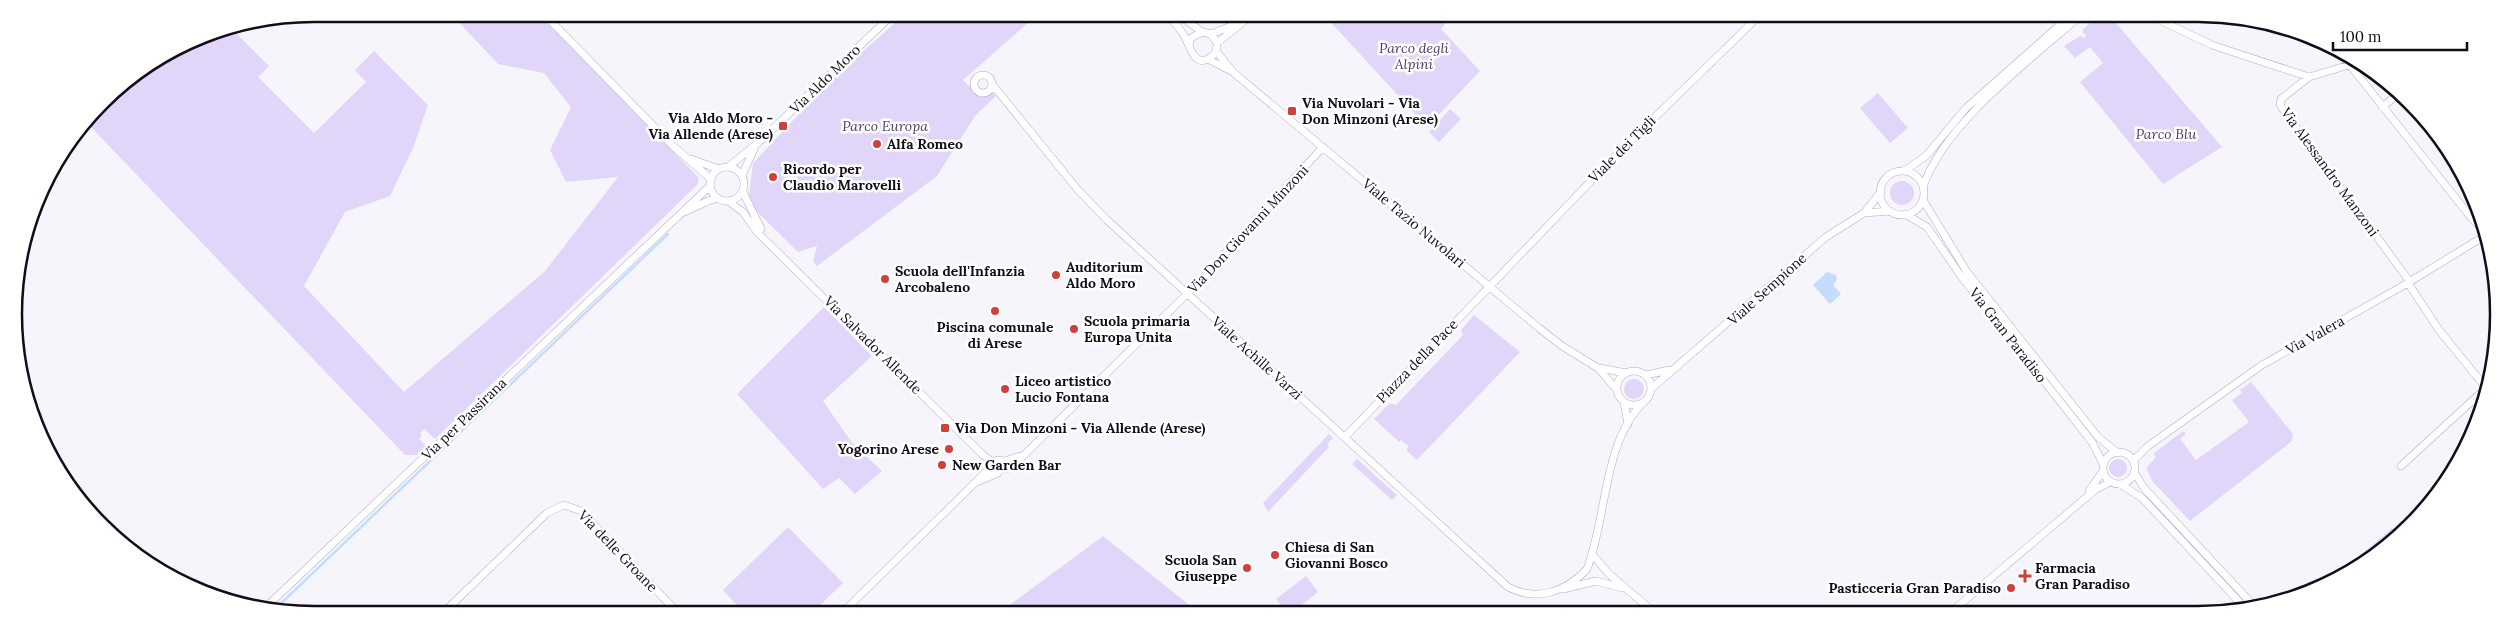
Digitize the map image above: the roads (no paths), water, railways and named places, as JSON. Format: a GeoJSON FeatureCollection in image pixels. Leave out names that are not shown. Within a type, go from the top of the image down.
{"type":"FeatureCollection","features":[{"type":"Feature","properties":{"kind":"street"},"geometry":{"type":"LineString","coordinates":[[552,22],[686,157],[711,182],[713,193],[718,198],[728,201],[737,198],[743,192],[742,174],[728,167],[719,169],[686,157]]}},
{"type":"Feature","properties":{"kind":"street","name":"Via Aldo Moro"},"geometry":{"type":"LineString","coordinates":[[728,167],[758,143],[884,22]]}},
{"type":"Feature","properties":{"kind":"street"},"geometry":{"type":"LineString","coordinates":[[1174,22],[1180,29],[1195,58],[1208,59],[1241,22]]}},
{"type":"Feature","properties":{"kind":"street"},"geometry":{"type":"LineString","coordinates":[[1188,22],[1202,32],[1210,34],[1241,22]]}},
{"type":"Feature","properties":{"kind":"street","name":"Viale dei Tigli"},"geometry":{"type":"LineString","coordinates":[[1488,286],[1619,152],[1753,22]]}},
{"type":"Feature","properties":{"kind":"street"},"geometry":{"type":"LineString","coordinates":[[2063,22],[1966,108],[1926,156],[1904,171],[1888,177],[1881,192],[1885,206],[1890,210],[1905,214],[1916,210],[1923,200],[1923,187],[1933,162],[1965,121],[2073,22]]}},
{"type":"Feature","properties":{"kind":"street"},"geometry":{"type":"LineString","coordinates":[[2164,22],[2212,45],[2309,77]]}},
{"type":"Feature","properties":{"kind":"street"},"geometry":{"type":"LineString","coordinates":[[1189,46],[1191,38],[1202,32]]}},
{"type":"Feature","properties":{"kind":"street"},"geometry":{"type":"LineString","coordinates":[[1210,34],[1217,47]]}},
{"type":"Feature","properties":{"kind":"street","name":"Viale Tazio Nuvolari"},"geometry":{"type":"LineString","coordinates":[[1217,47],[1234,72]]}},
{"type":"Feature","properties":{"kind":"street","name":"Viale Tazio Nuvolari"},"geometry":{"type":"LineString","coordinates":[[1208,59],[1234,72],[1488,286],[1562,346],[1598,368],[1617,390]]}},
{"type":"Feature","properties":{"kind":"street"},"geometry":{"type":"LineString","coordinates":[[2348,64],[2477,225]]}},
{"type":"Feature","properties":{"kind":"street","name":"Via Alessandro Manzoni"},"geometry":{"type":"LineString","coordinates":[[2350,67],[2309,77],[2281,99],[2280,105],[2409,283]]}},
{"type":"Feature","properties":{"kind":"street","name":"Viale Achille Varzi"},"geometry":{"type":"LineString","coordinates":[[992,84],[1085,198],[1508,587],[1529,595],[1548,593],[1596,581]]}},
{"type":"Feature","properties":{"kind":"street"},"geometry":{"type":"LineString","coordinates":[[2382,107],[2394,98]]}},
{"type":"Feature","properties":{"kind":"street","name":"Via Aldo Moro"},"geometry":{"type":"LineString","coordinates":[[742,174],[758,143]]}},
{"type":"Feature","properties":{"kind":"street","name":"Via Don Giovanni Minzoni"},"geometry":{"type":"LineString","coordinates":[[998,464],[1021,456],[1188,294],[1323,147]]}},
{"type":"Feature","properties":{"kind":"street"},"geometry":{"type":"LineString","coordinates":[[711,182],[719,169]]}},
{"type":"Feature","properties":{"kind":"street"},"geometry":{"type":"LineString","coordinates":[[1904,171],[1916,176],[1923,187]]}},
{"type":"Feature","properties":{"kind":"street","name":"Via per Passirana"},"geometry":{"type":"LineString","coordinates":[[271,602],[711,182]]}},
{"type":"Feature","properties":{"kind":"street","name":"Via Salvador Allende"},"geometry":{"type":"LineString","coordinates":[[743,192],[756,222],[769,242]]}},
{"type":"Feature","properties":{"kind":"street","name":"Viale Sempione"},"geometry":{"type":"LineString","coordinates":[[1652,388],[1672,369],[1711,339],[1826,236],[1864,213],[1881,192]]}},
{"type":"Feature","properties":{"kind":"street","name":"Via per Passirana"},"geometry":{"type":"LineString","coordinates":[[662,229],[691,208],[718,198]]}},
{"type":"Feature","properties":{"kind":"street","name":"Via Gran Paradiso"},"geometry":{"type":"LineString","coordinates":[[1923,200],[1967,272],[2098,437],[2118,453]]}},
{"type":"Feature","properties":{"kind":"street","name":"Via Salvador Allende"},"geometry":{"type":"LineString","coordinates":[[728,201],[743,212],[757,232],[976,447],[998,464]]}},
{"type":"Feature","properties":{"kind":"street","name":"Viale Sempione"},"geometry":{"type":"LineString","coordinates":[[1864,213],[1890,210]]}},
{"type":"Feature","properties":{"kind":"street","name":"Via Gran Paradiso"},"geometry":{"type":"LineString","coordinates":[[1905,214],[1927,227],[1961,276],[2092,442],[2103,467]]}},
{"type":"Feature","properties":{"kind":"street","name":"Via Valera"},"geometry":{"type":"LineString","coordinates":[[2128,455],[2148,446],[2262,365],[2409,283],[2481,239]]}},
{"type":"Feature","properties":{"kind":"street"},"geometry":{"type":"LineString","coordinates":[[2409,283],[2436,326],[2482,383]]}},
{"type":"Feature","properties":{"kind":"street","name":"Piazza della Pace"},"geometry":{"type":"LineString","coordinates":[[1345,437],[1488,286]]}},
{"type":"Feature","properties":{"kind":"street","name":"Viale Tazio Nuvolari"},"geometry":{"type":"LineString","coordinates":[[1598,368],[1626,372]]}},
{"type":"Feature","properties":{"kind":"street","name":"Viale Sempione"},"geometry":{"type":"LineString","coordinates":[[1646,375],[1672,369]]}},
{"type":"Feature","properties":{"kind":"street"},"geometry":{"type":"LineString","coordinates":[[1627,590],[1596,581],[1587,569],[1614,462],[1628,424],[1650,396],[1652,388],[1646,375],[1636,371],[1626,372],[1619,380],[1617,390],[1624,402],[1628,424]]}},
{"type":"Feature","properties":{"kind":"street"},"geometry":{"type":"LineString","coordinates":[[2401,466],[2479,396]]}},
{"type":"Feature","properties":{"kind":"street"},"geometry":{"type":"LineString","coordinates":[[1624,402],[1634,406],[1644,403]]}},
{"type":"Feature","properties":{"kind":"street","name":"Via Valera"},"geometry":{"type":"LineString","coordinates":[[2133,462],[2148,446]]}},
{"type":"Feature","properties":{"kind":"street"},"geometry":{"type":"LineString","coordinates":[[2082,502],[2107,457],[2118,453],[2128,455],[2133,462],[2134,472],[2144,488],[2249,601]]}},
{"type":"Feature","properties":{"kind":"street"},"geometry":{"type":"LineString","coordinates":[[849,606],[998,464]]}},
{"type":"Feature","properties":{"kind":"street"},"geometry":{"type":"LineString","coordinates":[[2103,467],[2110,482]]}},
{"type":"Feature","properties":{"kind":"street"},"geometry":{"type":"LineString","coordinates":[[2120,484],[2129,480],[2134,472]]}},
{"type":"Feature","properties":{"kind":"street"},"geometry":{"type":"LineString","coordinates":[[1958,606],[2095,490],[2110,482],[2120,484],[2142,498],[2240,603]]}},
{"type":"Feature","properties":{"kind":"street","name":"Via delle Groane"},"geometry":{"type":"LineString","coordinates":[[450,606],[547,513],[558,506],[564,505],[581,511],[671,606]]}},
{"type":"Feature","properties":{"kind":"street"},"geometry":{"type":"LineString","coordinates":[[1592,554],[1627,590],[1647,606]]}},
{"type":"Feature","properties":{"kind":"street","name":"Viale Achille Varzi"},"geometry":{"type":"LineString","coordinates":[[1548,593],[1579,577],[1587,569]]}},
{"type":"Feature","properties":{"kind":"water"},"geometry":{"type":"Polygon","coordinates":[[[1827,272],[1836,275],[1837,279],[1833,285],[1841,294],[1830,304],[1813,285],[1827,272]]]}},
{"type":"Feature","properties":{"kind":"waterway"},"geometry":{"type":"LineString","coordinates":[[281,604],[668,234]]}},
{"type":"Feature","properties":{"kind":"place","name":"Via Nuvolari - Via Don Minzoni (Arese)"},"geometry":{"type":"Point","coordinates":[1292,111]}},
{"type":"Feature","properties":{"kind":"place","name":"Via Aldo Moro - Via Allende (Arese)"},"geometry":{"type":"Point","coordinates":[783,126]}},
{"type":"Feature","properties":{"kind":"place","name":"Alfa Romeo"},"geometry":{"type":"Point","coordinates":[877,144]}},
{"type":"Feature","properties":{"kind":"place","name":"Ricordo per Claudio Marovelli"},"geometry":{"type":"Point","coordinates":[773,177]}},
{"type":"Feature","properties":{"kind":"place","name":"Auditorium Aldo Moro"},"geometry":{"type":"Point","coordinates":[1056,275]}},
{"type":"Feature","properties":{"kind":"place","name":"Scuola dell'Infanzia Arcobaleno"},"geometry":{"type":"Point","coordinates":[885,279]}},
{"type":"Feature","properties":{"kind":"place","name":"Piscina comunale di Arese"},"geometry":{"type":"Point","coordinates":[995,311]}},
{"type":"Feature","properties":{"kind":"place","name":"Scuola primaria Europa Unita"},"geometry":{"type":"Point","coordinates":[1074,329]}},
{"type":"Feature","properties":{"kind":"place","name":"Liceo artistico Lucio Fontana"},"geometry":{"type":"Point","coordinates":[1005,389]}},
{"type":"Feature","properties":{"kind":"place","name":"Via Don Minzoni - Via Allende (Arese)"},"geometry":{"type":"Point","coordinates":[945,428]}},
{"type":"Feature","properties":{"kind":"place","name":"Yogorino Arese"},"geometry":{"type":"Point","coordinates":[949,449]}},
{"type":"Feature","properties":{"kind":"place","name":"New Garden Bar"},"geometry":{"type":"Point","coordinates":[942,465]}},
{"type":"Feature","properties":{"kind":"place","name":"Chiesa di San Giovanni Bosco"},"geometry":{"type":"Point","coordinates":[1275,555]}},
{"type":"Feature","properties":{"kind":"place","name":"Scuola San Giuseppe"},"geometry":{"type":"Point","coordinates":[1247,568]}},
{"type":"Feature","properties":{"kind":"place","name":"Farmacia Gran Paradiso"},"geometry":{"type":"Point","coordinates":[2025,576]}},
{"type":"Feature","properties":{"kind":"place","name":"Pasticceria Gran Paradiso"},"geometry":{"type":"Point","coordinates":[2011,588]}},
{"type":"Feature","properties":{"kind":"park label","name":"Parco degli Alpini"},"geometry":{"type":"Point","coordinates":[1414,56]}},
{"type":"Feature","properties":{"kind":"park label","name":"Parco Europa"},"geometry":{"type":"Point","coordinates":[885,126]}},
{"type":"Feature","properties":{"kind":"park label","name":"Parco Blu"},"geometry":{"type":"Point","coordinates":[2166,134]}}]}
